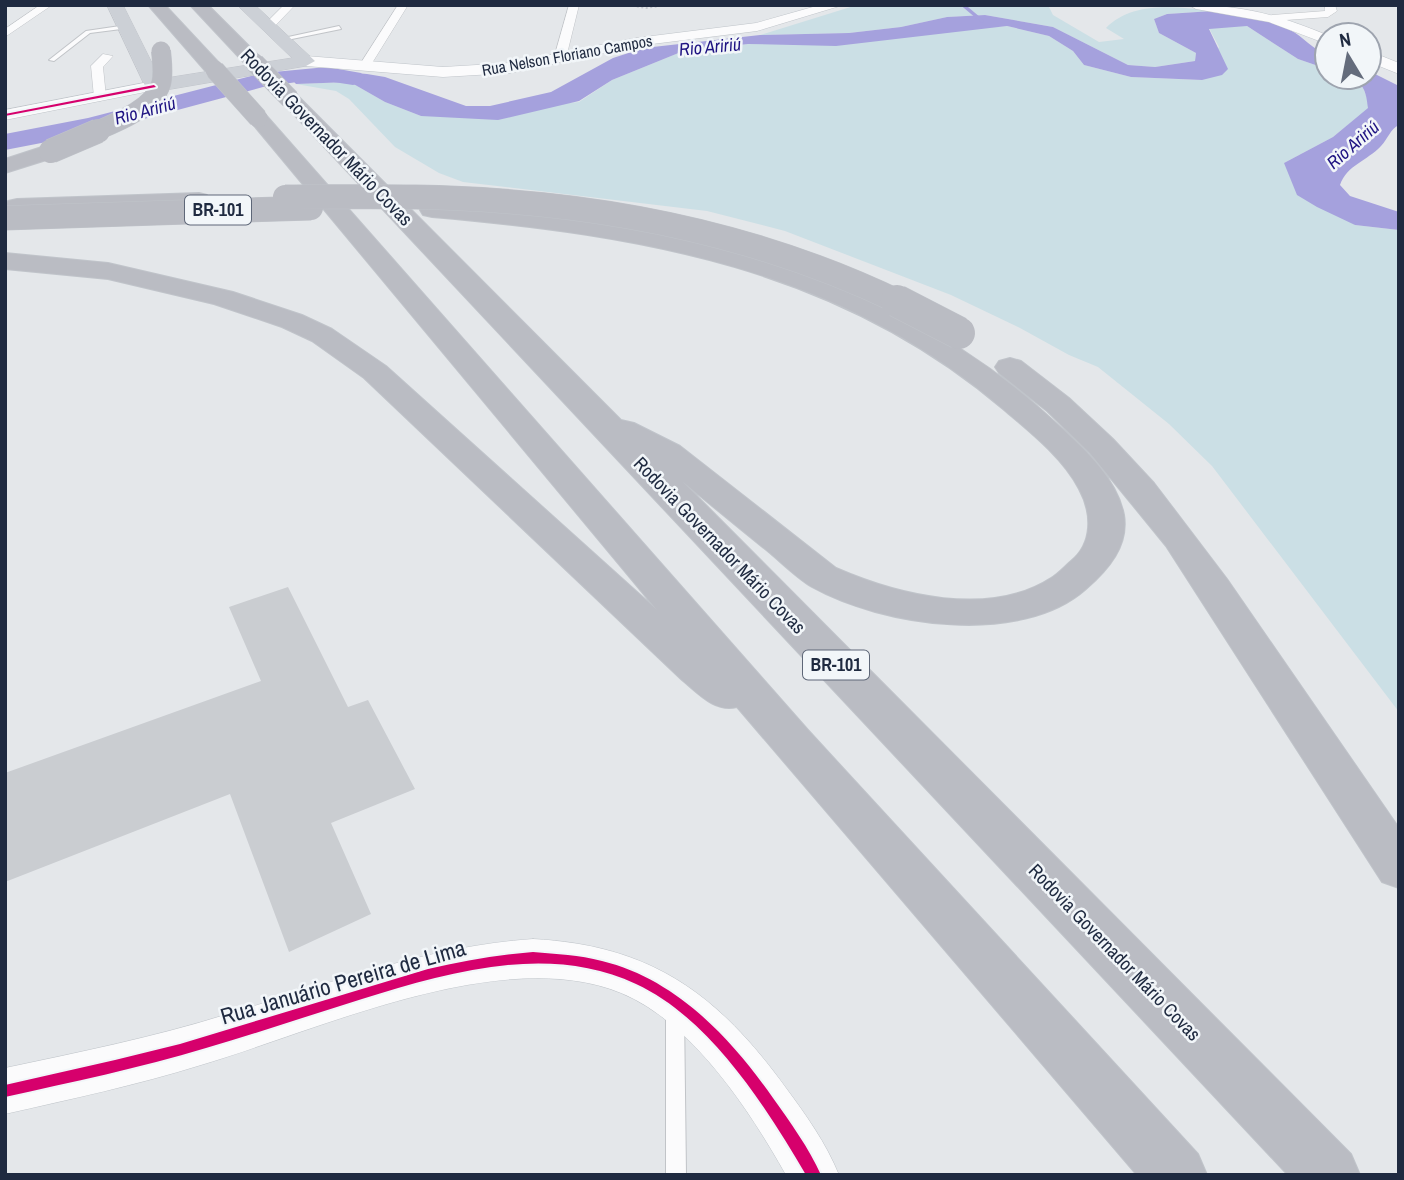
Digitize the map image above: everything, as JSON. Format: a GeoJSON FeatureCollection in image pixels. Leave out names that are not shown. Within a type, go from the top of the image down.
{"type":"FeatureCollection","features":[{"type":"Feature","properties":{"kind":"highway"},"geometry":{"type":"LineString","coordinates":[[5,166],[51,150],[123,118],[153,97],[160,87],[163,74],[154,5]]}},
{"type":"Feature","properties":{"kind":"highway","name":"Rodovia Governador Mário Covas"},"geometry":{"type":"LineString","coordinates":[[154,5],[258,118],[792,742],[1177,1175]]}},
{"type":"Feature","properties":{"kind":"highway","name":"Rodovia Governador Mário Covas"},"geometry":{"type":"LineString","coordinates":[[198,5],[1330,1175]]}},
{"type":"Feature","properties":{"kind":"highway","name":"BR-101"},"geometry":{"type":"LineString","coordinates":[[5,207],[257,198],[393,197],[483,199],[561,206],[675,225],[786,255],[893,298],[959,333],[1048,396],[1086,430],[1131,477],[1156,508],[1262,660],[1399,868]]}},
{"type":"Feature","properties":{"kind":"highway","name":"BR-101"},"geometry":{"type":"LineString","coordinates":[[5,218],[287,208],[432,210],[556,220],[660,239],[759,266],[823,288],[915,332],[973,369],[1027,412],[1083,470],[1098,491],[1107,520],[1101,550],[1079,576],[1063,588],[1021,604],[972,611],[919,609],[867,597],[844,588],[804,565],[668,453],[595,416]]}},
{"type":"Feature","properties":{"kind":"highway"},"geometry":{"type":"LineString","coordinates":[[5,261],[108,271],[190,288],[258,309],[322,335],[375,372],[697,670],[792,742]]}},
{"type":"Feature","properties":{"kind":"main road"},"geometry":{"type":"LineString","coordinates":[[115,5],[154,86]]}},
{"type":"Feature","properties":{"kind":"main road"},"geometry":{"type":"LineString","coordinates":[[245,5],[306,61]]}},
{"type":"Feature","properties":{"kind":"main road","name":"Rua Nelson Floriano Campos"},"geometry":{"type":"LineString","coordinates":[[5,115],[154,86],[306,61],[468,71],[520,66],[636,43],[757,27],[836,5]]}},
{"type":"Feature","properties":{"kind":"main road"},"geometry":{"type":"LineString","coordinates":[[1196,5],[1272,18],[1313,34]]}},
{"type":"Feature","properties":{"kind":"main road","name":"Rua Januário Pereira de Lima"},"geometry":{"type":"LineString","coordinates":[[5,1091],[180,1050],[432,972],[496,958],[547,958],[590,963],[640,980],[675,1000],[714,1034],[764,1098],[814,1175]]}},
{"type":"Feature","properties":{"kind":"street"},"geometry":{"type":"LineString","coordinates":[[5,34],[47,5]]}},
{"type":"Feature","properties":{"kind":"street"},"geometry":{"type":"LineString","coordinates":[[268,27],[290,5]]}},
{"type":"Feature","properties":{"kind":"street"},"geometry":{"type":"LineString","coordinates":[[365,66],[403,5]]}},
{"type":"Feature","properties":{"kind":"street"},"geometry":{"type":"LineString","coordinates":[[560,58],[574,5]]}},
{"type":"Feature","properties":{"kind":"street"},"geometry":{"type":"LineString","coordinates":[[1272,18],[1328,14],[1332,11],[1330,5]]}},
{"type":"Feature","properties":{"kind":"street"},"geometry":{"type":"LineString","coordinates":[[100,97],[97,66],[107,56]]}},
{"type":"Feature","properties":{"kind":"lane"},"geometry":{"type":"LineString","coordinates":[[52,60],[88,32],[127,27]]}},
{"type":"Feature","properties":{"kind":"lane"},"geometry":{"type":"LineString","coordinates":[[282,39],[339,28]]}},
{"type":"Feature","properties":{"kind":"lane"},"geometry":{"type":"LineString","coordinates":[[675,1000],[676,1175]]}},
{"type":"Feature","properties":{"kind":"path"},"geometry":{"type":"LineString","coordinates":[[628,5],[646,8],[666,5]]}},
{"type":"Feature","properties":{"kind":"shaded area"},"geometry":{"type":"Polygon","coordinates":[[[857,5],[1048,5],[1053,15],[1099,42],[1124,39],[1106,28],[1117,19],[1142,9],[1171,7],[1213,11],[1167,14],[1154,19],[1159,33],[1196,53],[1195,61],[1155,67],[1128,65],[1053,27],[985,15],[947,17],[901,27],[849,33],[760,35],[857,5]]]}},
{"type":"Feature","properties":{"kind":"shaded area"},"geometry":{"type":"Polygon","coordinates":[[[1007,26],[1049,36],[1073,51],[1084,65],[1131,77],[1201,80],[1219,47],[1209,28],[1247,26],[1298,59],[1313,64],[1313,91],[1364,91],[1367,98],[1369,108],[1333,137],[1284,163],[1355,225],[1399,230],[1399,712],[1212,466],[1169,424],[1098,367],[951,295],[785,231],[707,211],[463,182],[439,173],[395,147],[349,99],[336,91],[296,84],[350,82],[385,102],[421,116],[579,102],[612,80],[681,52],[748,44],[1007,26]]]}},
{"type":"Feature","properties":{"kind":"water"},"geometry":{"type":"Polygon","coordinates":[[[1213,11],[1281,26],[1313,47],[1313,64],[1298,59],[1247,26],[1209,29],[1228,69],[1222,75],[1202,80],[1131,77],[1084,65],[1073,51],[1049,36],[1007,26],[836,46],[748,44],[681,52],[612,80],[579,101],[498,120],[421,116],[385,102],[350,82],[296,84],[285,72],[324,70],[367,74],[385,77],[466,106],[490,106],[551,92],[613,58],[644,48],[760,35],[849,33],[901,27],[947,17],[985,15],[1053,27],[1128,65],[1155,67],[1195,61],[1196,53],[1159,33],[1154,19],[1167,14],[1213,11]]]}},
{"type":"Feature","properties":{"kind":"water"},"geometry":{"type":"Polygon","coordinates":[[[1383,78],[1399,86],[1399,125],[1376,151],[1347,173],[1340,185],[1350,196],[1399,212],[1399,230],[1355,225],[1317,207],[1297,195],[1284,163],[1333,137],[1368,108],[1364,91],[1383,91],[1383,78]]]}},
{"type":"Feature","properties":{"kind":"building"},"geometry":{"type":"Polygon","coordinates":[[[288,587],[348,707],[368,700],[415,789],[331,823],[371,914],[289,952],[230,794],[5,882],[5,773],[261,681],[229,607],[288,587]]]}},
{"type":"Feature","properties":{"kind":"waterway"},"geometry":{"type":"LineString","coordinates":[[963,5],[982,21]]}},
{"type":"Feature","properties":{"kind":"waterway","name":"Rio Aririú"},"geometry":{"type":"LineString","coordinates":[[5,142],[88,126],[228,87],[263,80],[327,74],[353,78]]}},
{"type":"Feature","properties":{"kind":"cycle path"},"geometry":{"type":"LineString","coordinates":[[5,115],[154,86]]}},
{"type":"Feature","properties":{"kind":"cycle path"},"geometry":{"type":"LineString","coordinates":[[5,1091],[180,1050],[428,974],[498,960],[569,960],[604,967],[640,980],[667,995],[692,1015],[740,1065],[781,1121],[814,1175]]}}]}
